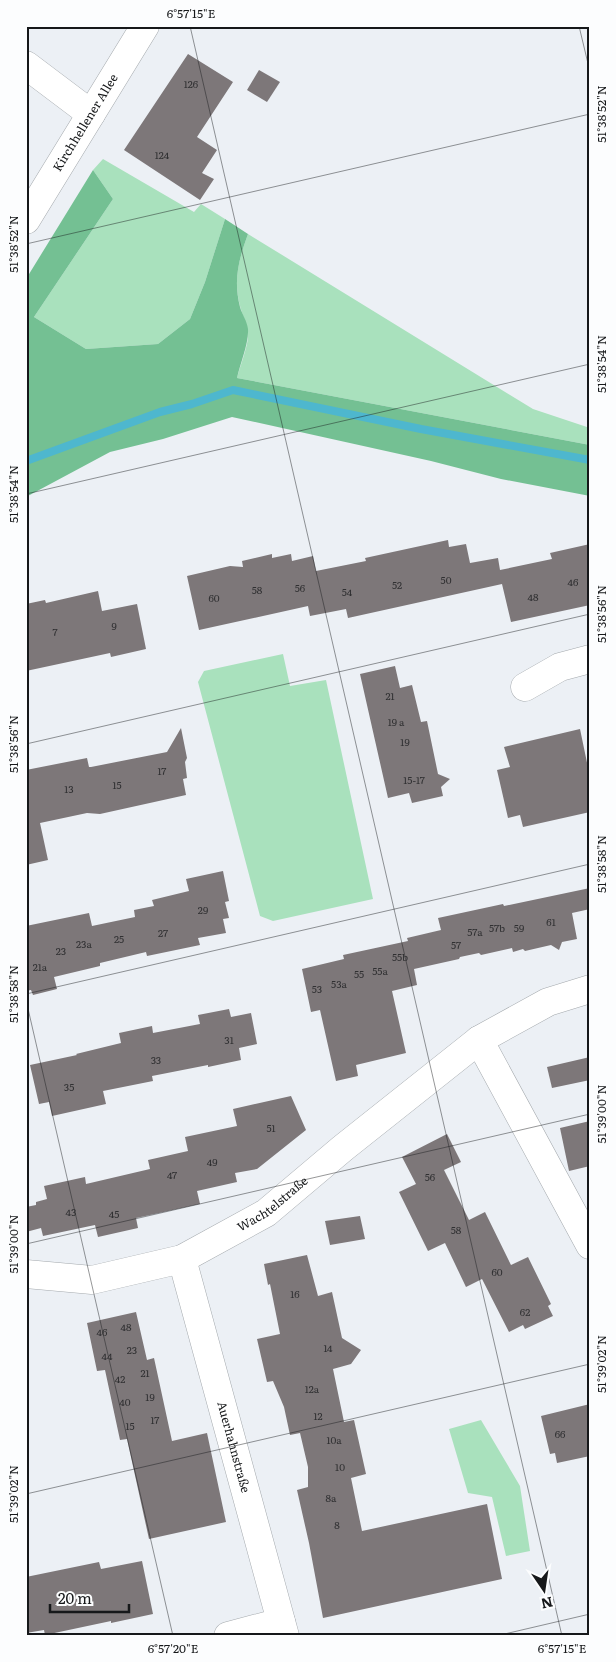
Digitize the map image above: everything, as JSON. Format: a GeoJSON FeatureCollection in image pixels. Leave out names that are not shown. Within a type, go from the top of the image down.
{"type":"FeatureCollection","features":[{"type":"Feature","properties":{"kind":"street","name":"Kirchhellener Allee"},"geometry":{"type":"LineString","coordinates":[[26,220],[145,26]]}},
{"type":"Feature","properties":{"kind":"street"},"geometry":{"type":"LineString","coordinates":[[26,65],[91,114]]}},
{"type":"Feature","properties":{"kind":"street"},"geometry":{"type":"LineString","coordinates":[[526,688],[560,666],[590,659]]}},
{"type":"Feature","properties":{"kind":"street","name":"Wachtelstraße"},"geometry":{"type":"LineString","coordinates":[[26,1274],[92,1280],[182,1260],[266,1213],[343,1148],[479,1040],[548,1002],[590,989]]}},
{"type":"Feature","properties":{"kind":"street"},"geometry":{"type":"LineString","coordinates":[[479,1040],[590,1245]]}},
{"type":"Feature","properties":{"kind":"street","name":"Auerhahnstraße"},"geometry":{"type":"LineString","coordinates":[[182,1260],[283,1629]]}},
{"type":"Feature","properties":{"kind":"street"},"geometry":{"type":"LineString","coordinates":[[228,1636],[283,1629]]}},
{"type":"Feature","properties":{"kind":"green space"},"geometry":{"type":"Polygon","coordinates":[[[103,159],[194,212],[201,204],[225,219],[205,282],[190,319],[158,344],[86,349],[34,317],[113,199],[93,170],[103,159]]]}},
{"type":"Feature","properties":{"kind":"green space"},"geometry":{"type":"Polygon","coordinates":[[[93,170],[113,199],[34,317],[86,349],[158,344],[190,319],[205,282],[225,219],[248,234],[238,269],[237,287],[240,307],[248,329],[248,335],[237,378],[590,445],[590,496],[501,479],[431,461],[232,417],[163,439],[110,452],[26,497],[26,279],[93,170]]]}},
{"type":"Feature","properties":{"kind":"green space"},"geometry":{"type":"Polygon","coordinates":[[[248,234],[533,409],[590,428],[590,445],[237,378],[248,337],[238,296],[237,278],[248,234]]]}},
{"type":"Feature","properties":{"kind":"green space"},"geometry":{"type":"Polygon","coordinates":[[[283,654],[290,686],[326,680],[373,899],[273,921],[260,916],[198,682],[204,671],[283,654]]]}},
{"type":"Feature","properties":{"kind":"green space"},"geometry":{"type":"Polygon","coordinates":[[[481,1420],[520,1486],[530,1551],[506,1556],[492,1497],[468,1493],[449,1429],[481,1420]]]}},
{"type":"Feature","properties":{"kind":"building"},"geometry":{"type":"Polygon","coordinates":[[[188,54],[233,82],[197,137],[217,150],[202,173],[214,179],[200,200],[124,150],[188,54]]]}},
{"type":"Feature","properties":{"kind":"building"},"geometry":{"type":"Polygon","coordinates":[[[259,70],[280,82],[267,102],[247,90],[259,70]]]}},
{"type":"Feature","properties":{"kind":"building"},"geometry":{"type":"Polygon","coordinates":[[[448,540],[449,547],[466,544],[470,563],[498,558],[500,570],[552,559],[550,553],[590,544],[590,605],[511,622],[502,584],[348,618],[346,609],[310,616],[308,606],[199,630],[187,576],[230,566],[243,567],[242,561],[272,554],[272,558],[291,554],[292,561],[313,556],[316,571],[366,561],[365,558],[448,540]]]}},
{"type":"Feature","properties":{"kind":"building"},"geometry":{"type":"Polygon","coordinates":[[[98,591],[102,611],[137,604],[146,649],[111,657],[110,653],[26,671],[26,604],[45,600],[46,603],[98,591]]]}},
{"type":"Feature","properties":{"kind":"building"},"geometry":{"type":"Polygon","coordinates":[[[395,666],[400,688],[412,685],[421,722],[427,721],[438,774],[450,779],[441,787],[443,796],[412,803],[409,793],[388,798],[360,674],[395,666]]]}},
{"type":"Feature","properties":{"kind":"building"},"geometry":{"type":"Polygon","coordinates":[[[181,728],[187,758],[185,762],[187,778],[183,779],[186,795],[100,814],[87,813],[40,823],[48,860],[26,865],[26,770],[87,758],[89,767],[91,767],[167,752],[181,728]]]}},
{"type":"Feature","properties":{"kind":"building"},"geometry":{"type":"Polygon","coordinates":[[[580,729],[590,777],[590,812],[523,827],[520,815],[508,818],[497,770],[510,767],[504,747],[580,729]]]}},
{"type":"Feature","properties":{"kind":"building"},"geometry":{"type":"Polygon","coordinates":[[[223,871],[229,901],[225,902],[229,918],[223,919],[226,933],[198,938],[200,945],[147,956],[146,952],[54,977],[57,989],[33,995],[31,990],[26,991],[26,926],[89,913],[92,926],[135,917],[134,910],[154,906],[152,900],[189,891],[186,879],[223,871]]]}},
{"type":"Feature","properties":{"kind":"building"},"geometry":{"type":"Polygon","coordinates":[[[590,888],[590,909],[572,913],[577,939],[562,942],[559,950],[551,945],[513,952],[512,948],[481,955],[479,953],[460,957],[459,959],[414,969],[417,985],[392,991],[406,1053],[356,1065],[358,1076],[336,1081],[320,1010],[311,1012],[302,969],[344,959],[343,955],[408,941],[407,938],[441,930],[438,918],[590,888]]]}},
{"type":"Feature","properties":{"kind":"building"},"geometry":{"type":"Polygon","coordinates":[[[229,1009],[231,1017],[251,1013],[257,1044],[239,1048],[241,1060],[152,1076],[153,1081],[103,1091],[106,1104],[52,1116],[49,1102],[39,1104],[30,1065],[121,1043],[119,1033],[152,1026],[153,1033],[200,1024],[198,1015],[229,1009]]]}},
{"type":"Feature","properties":{"kind":"building"},"geometry":{"type":"Polygon","coordinates":[[[590,1057],[590,1080],[552,1088],[547,1067],[590,1057]]]}},
{"type":"Feature","properties":{"kind":"building"},"geometry":{"type":"Polygon","coordinates":[[[291,1096],[306,1130],[257,1169],[235,1173],[237,1182],[197,1191],[200,1204],[136,1218],[138,1228],[98,1237],[95,1225],[43,1236],[41,1228],[26,1232],[26,1207],[36,1205],[36,1202],[47,1199],[44,1186],[85,1177],[86,1184],[150,1169],[148,1160],[188,1151],[185,1137],[237,1126],[233,1109],[291,1096]]]}},
{"type":"Feature","properties":{"kind":"building"},"geometry":{"type":"Polygon","coordinates":[[[590,1121],[590,1166],[569,1171],[560,1128],[590,1121]]]}},
{"type":"Feature","properties":{"kind":"building"},"geometry":{"type":"Polygon","coordinates":[[[447,1134],[461,1162],[444,1170],[469,1220],[485,1212],[511,1265],[528,1257],[551,1304],[548,1306],[553,1316],[525,1329],[523,1325],[509,1332],[482,1279],[466,1287],[445,1243],[428,1251],[399,1192],[416,1184],[402,1157],[447,1134]]]}},
{"type":"Feature","properties":{"kind":"building"},"geometry":{"type":"Polygon","coordinates":[[[360,1216],[365,1239],[330,1245],[325,1221],[360,1216]]]}},
{"type":"Feature","properties":{"kind":"building"},"geometry":{"type":"Polygon","coordinates":[[[307,1255],[318,1296],[332,1292],[342,1338],[361,1350],[351,1364],[333,1369],[344,1422],[354,1420],[366,1474],[351,1478],[362,1531],[487,1504],[502,1579],[323,1618],[297,1490],[308,1487],[308,1467],[300,1433],[290,1435],[284,1407],[273,1381],[267,1382],[257,1339],[280,1334],[264,1264],[307,1255]]]}},
{"type":"Feature","properties":{"kind":"building"},"geometry":{"type":"Polygon","coordinates":[[[136,1312],[147,1360],[154,1358],[172,1441],[207,1433],[226,1522],[149,1539],[127,1439],[120,1440],[105,1370],[97,1371],[87,1323],[136,1312]]]}},
{"type":"Feature","properties":{"kind":"building"},"geometry":{"type":"Polygon","coordinates":[[[590,1404],[590,1456],[557,1463],[555,1453],[550,1454],[541,1416],[590,1404]]]}},
{"type":"Feature","properties":{"kind":"building"},"geometry":{"type":"Polygon","coordinates":[[[142,1561],[153,1614],[45,1635],[44,1630],[26,1633],[26,1577],[99,1562],[101,1569],[142,1561]]]}},
{"type":"Feature","properties":{"kind":"waterway"},"geometry":{"type":"LineString","coordinates":[[26,461],[160,412],[192,404],[233,390],[421,429],[590,460]]}}]}
